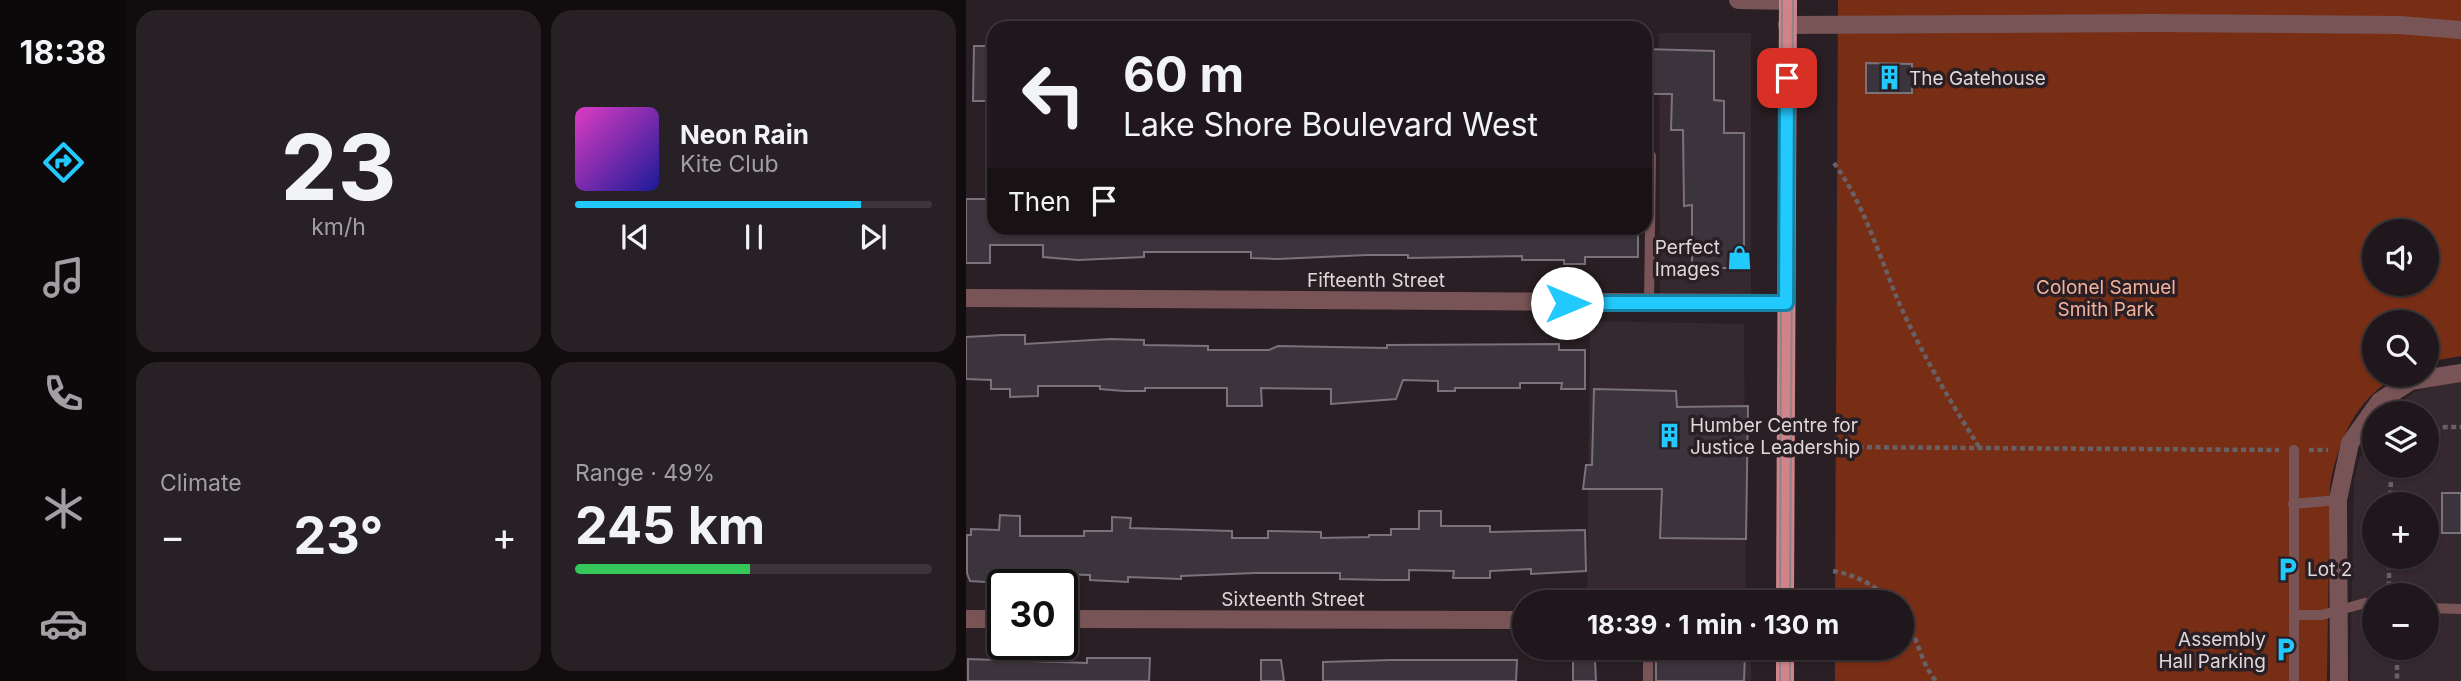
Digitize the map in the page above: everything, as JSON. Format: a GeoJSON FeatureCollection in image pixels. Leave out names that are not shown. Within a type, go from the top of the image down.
{"type":"FeatureCollection","features":[{"type":"Feature","properties":{"kind":"main road"},"geometry":{"type":"LineString","coordinates":[[1785,590],[1788,0]]}},
{"type":"Feature","properties":{"kind":"main road"},"geometry":{"type":"LineString","coordinates":[[1785,660],[1785,681]]}},
{"type":"Feature","properties":{"kind":"street"},"geometry":{"type":"LineString","coordinates":[[1738,0],[1788,0]]}},
{"type":"Feature","properties":{"kind":"street"},"geometry":{"type":"LineString","coordinates":[[1787,25],[2181,23],[2399,25],[2461,30]]}},
{"type":"Feature","properties":{"kind":"street","name":"Fifteenth Street"},"geometry":{"type":"LineString","coordinates":[[966,298],[1786,303]]}},
{"type":"Feature","properties":{"kind":"street"},"geometry":{"type":"LineString","coordinates":[[2339,681],[2338,500],[2350,443],[2380,401],[2412,381],[2461,373]]}},
{"type":"Feature","properties":{"kind":"street"},"geometry":{"type":"LineString","coordinates":[[966,619],[987,619]]}},
{"type":"Feature","properties":{"kind":"street","name":"Sixteenth Street"},"geometry":{"type":"LineString","coordinates":[[1078,619],[1512,620]]}},
{"type":"Feature","properties":{"kind":"lane"},"geometry":{"type":"LineString","coordinates":[[1649,303],[1650,235]]}},
{"type":"Feature","properties":{"kind":"lane"},"geometry":{"type":"LineString","coordinates":[[2294,450],[2294,681]]}},
{"type":"Feature","properties":{"kind":"lane"},"geometry":{"type":"LineString","coordinates":[[2293,504],[2338,500]]}},
{"type":"Feature","properties":{"kind":"lane"},"geometry":{"type":"LineString","coordinates":[[2295,615],[2322,615],[2362,604]]}},
{"type":"Feature","properties":{"kind":"lane"},"geometry":{"type":"LineString","coordinates":[[2439,608],[2461,609]]}},
{"type":"Feature","properties":{"kind":"lane"},"geometry":{"type":"LineString","coordinates":[[1648,660],[1648,681]]}},
{"type":"Feature","properties":{"kind":"path"},"geometry":{"type":"LineString","coordinates":[[1834,163],[1847,181],[1878,247],[1919,344],[1981,450]]}},
{"type":"Feature","properties":{"kind":"path"},"geometry":{"type":"LineString","coordinates":[[2439,429],[2461,427]]}},
{"type":"Feature","properties":{"kind":"path"},"geometry":{"type":"LineString","coordinates":[[1833,447],[1981,450],[2349,450]]}},
{"type":"Feature","properties":{"kind":"path"},"geometry":{"type":"LineString","coordinates":[[1832,572],[1844,573],[1878,590]]}},
{"type":"Feature","properties":{"kind":"path"},"geometry":{"type":"LineString","coordinates":[[1914,630],[1924,666],[1936,681]]}},
{"type":"Feature","properties":{"kind":"path"},"geometry":{"type":"LineString","coordinates":[[2397,660],[2397,681]]}},
{"type":"Feature","properties":{"kind":"shaded area"},"geometry":{"type":"Polygon","coordinates":[[[1659,33],[1751,33],[1751,295],[1660,295],[1659,33]]]}},
{"type":"Feature","properties":{"kind":"shaded area"},"geometry":{"type":"Polygon","coordinates":[[[1590,321],[1744,324],[1746,590],[1587,590],[1590,321]]]}},
{"type":"Feature","properties":{"kind":"shaded area"},"geometry":{"type":"Polygon","coordinates":[[[2461,380],[2461,681],[2350,681],[2354,482],[2359,460],[2362,454],[2362,478],[2439,478],[2439,401],[2402,401],[2414,392],[2461,380]]]}},
{"type":"Feature","properties":{"kind":"shaded area"},"geometry":{"type":"Polygon","coordinates":[[[1648,660],[1751,660],[1751,681],[1648,681],[1648,660]]]}},
{"type":"Feature","properties":{"kind":"green space","name":"Colonel Samuel Smith Park"},"geometry":{"type":"Polygon","coordinates":[[[1838,0],[2461,0],[2461,356],[2439,360],[2439,310],[2362,310],[2362,387],[2381,387],[2366,401],[2362,401],[2362,406],[2351,422],[2338,452],[2330,486],[2327,681],[1835,681],[1835,660],[1914,660],[1914,590],[1835,590],[1838,0]]]}},
{"type":"Feature","properties":{"kind":"building"},"geometry":{"type":"Polygon","coordinates":[[[974,46],[987,46],[987,101],[973,101],[974,46]]]}},
{"type":"Feature","properties":{"kind":"building"},"geometry":{"type":"Polygon","coordinates":[[[1652,49],[1714,51],[1714,100],[1724,101],[1724,133],[1744,133],[1744,268],[1692,268],[1692,205],[1684,206],[1683,130],[1671,130],[1672,94],[1652,94],[1652,49]]]}},
{"type":"Feature","properties":{"kind":"building","name":"The Gatehouse"},"geometry":{"type":"Polygon","coordinates":[[[1866,63],[1912,64],[1912,93],[1866,93],[1866,63]]]}},
{"type":"Feature","properties":{"kind":"building"},"geometry":{"type":"Polygon","coordinates":[[[966,199],[987,199],[987,235],[1638,235],[1638,257],[1585,257],[1585,264],[1564,264],[1564,260],[1522,260],[1522,256],[1408,258],[1408,255],[1367,255],[1277,259],[1251,258],[1251,252],[1144,252],[1144,257],[1078,260],[1043,257],[1043,245],[990,245],[990,263],[966,263],[966,199]]]}},
{"type":"Feature","properties":{"kind":"building"},"geometry":{"type":"Polygon","coordinates":[[[1025,335],[1025,344],[1110,339],[1144,340],[1144,345],[1208,346],[1208,350],[1269,350],[1278,346],[1387,348],[1387,345],[1559,344],[1559,350],[1585,350],[1585,389],[1561,389],[1562,383],[1520,383],[1520,388],[1455,388],[1455,391],[1438,391],[1438,381],[1403,380],[1396,399],[1331,404],[1331,389],[1261,388],[1262,406],[1227,406],[1227,388],[1145,388],[1145,391],[1124,391],[1100,389],[1100,386],[1038,386],[1038,396],[1010,397],[1010,389],[991,389],[991,380],[966,379],[966,337],[1025,335]]]}},
{"type":"Feature","properties":{"kind":"building","name":"Humber Centre for Justice Leadership"},"geometry":{"type":"Polygon","coordinates":[[[1594,389],[1676,391],[1677,407],[1748,406],[1746,539],[1660,538],[1662,489],[1583,489],[1586,465],[1592,465],[1594,389]]]}},
{"type":"Feature","properties":{"kind":"building"},"geometry":{"type":"Polygon","coordinates":[[[2442,493],[2461,493],[2461,533],[2442,533],[2442,493]]]}},
{"type":"Feature","properties":{"kind":"building"},"geometry":{"type":"Polygon","coordinates":[[[1419,511],[1441,511],[1441,526],[1490,526],[1490,532],[1585,530],[1586,571],[1531,574],[1531,569],[1490,571],[1490,578],[1453,578],[1454,571],[1409,570],[1409,580],[1340,579],[1340,573],[1255,573],[1181,576],[1181,579],[1128,577],[1128,582],[1090,580],[1090,575],[1078,575],[1078,569],[987,569],[986,582],[970,581],[967,573],[967,535],[971,535],[971,529],[999,530],[1000,515],[1020,516],[1020,536],[1084,536],[1084,531],[1112,531],[1112,517],[1131,518],[1130,528],[1232,531],[1232,538],[1268,538],[1268,531],[1321,532],[1321,538],[1369,537],[1391,535],[1391,529],[1419,529],[1419,511]]]}},
{"type":"Feature","properties":{"kind":"building"},"geometry":{"type":"Polygon","coordinates":[[[1087,658],[1150,658],[1149,681],[968,681],[968,659],[1087,663],[1087,658]]]}},
{"type":"Feature","properties":{"kind":"building"},"geometry":{"type":"Polygon","coordinates":[[[1261,660],[1281,660],[1284,681],[1261,681],[1261,660]]]}},
{"type":"Feature","properties":{"kind":"building"},"geometry":{"type":"Polygon","coordinates":[[[1517,660],[1516,681],[1323,681],[1323,662],[1517,660]]]}},
{"type":"Feature","properties":{"kind":"building"},"geometry":{"type":"Polygon","coordinates":[[[1573,660],[1595,660],[1596,681],[1573,681],[1573,660]]]}},
{"type":"Feature","properties":{"kind":"building"},"geometry":{"type":"Polygon","coordinates":[[[1656,660],[1745,660],[1744,681],[1656,681],[1656,660]]]}},
{"type":"Feature","properties":{"kind":"tram line"},"geometry":{"type":"LineString","coordinates":[[1780,590],[1782,0]]}},
{"type":"Feature","properties":{"kind":"tram line"},"geometry":{"type":"LineString","coordinates":[[1792,214],[1793,0]]}},
{"type":"Feature","properties":{"kind":"tram line"},"geometry":{"type":"LineString","coordinates":[[1790,590],[1792,256]]}},
{"type":"Feature","properties":{"kind":"tram line"},"geometry":{"type":"LineString","coordinates":[[1780,660],[1780,681]]}},
{"type":"Feature","properties":{"kind":"tram line"},"geometry":{"type":"LineString","coordinates":[[1790,660],[1790,681]]}},
{"type":"Feature","properties":{"kind":"place","name":"The Gatehouse"},"geometry":{"type":"Point","coordinates":[1889,78]}},
{"type":"Feature","properties":{"kind":"place","name":"Perfect Images"},"geometry":{"type":"Point","coordinates":[1740,258]}},
{"type":"Feature","properties":{"kind":"place","name":"Humber Centre for Justice Leadership"},"geometry":{"type":"Point","coordinates":[1670,436]}},
{"type":"Feature","properties":{"kind":"place","name":"Lot 2"},"geometry":{"type":"Point","coordinates":[2287,569]}},
{"type":"Feature","properties":{"kind":"place","name":"Assembly Hall Parking"},"geometry":{"type":"Point","coordinates":[2286,650]}},
{"type":"Feature","properties":{"kind":"route"},"geometry":{"type":"LineString","coordinates":[[1567,303],[1786,303],[1787,78]]}}]}
